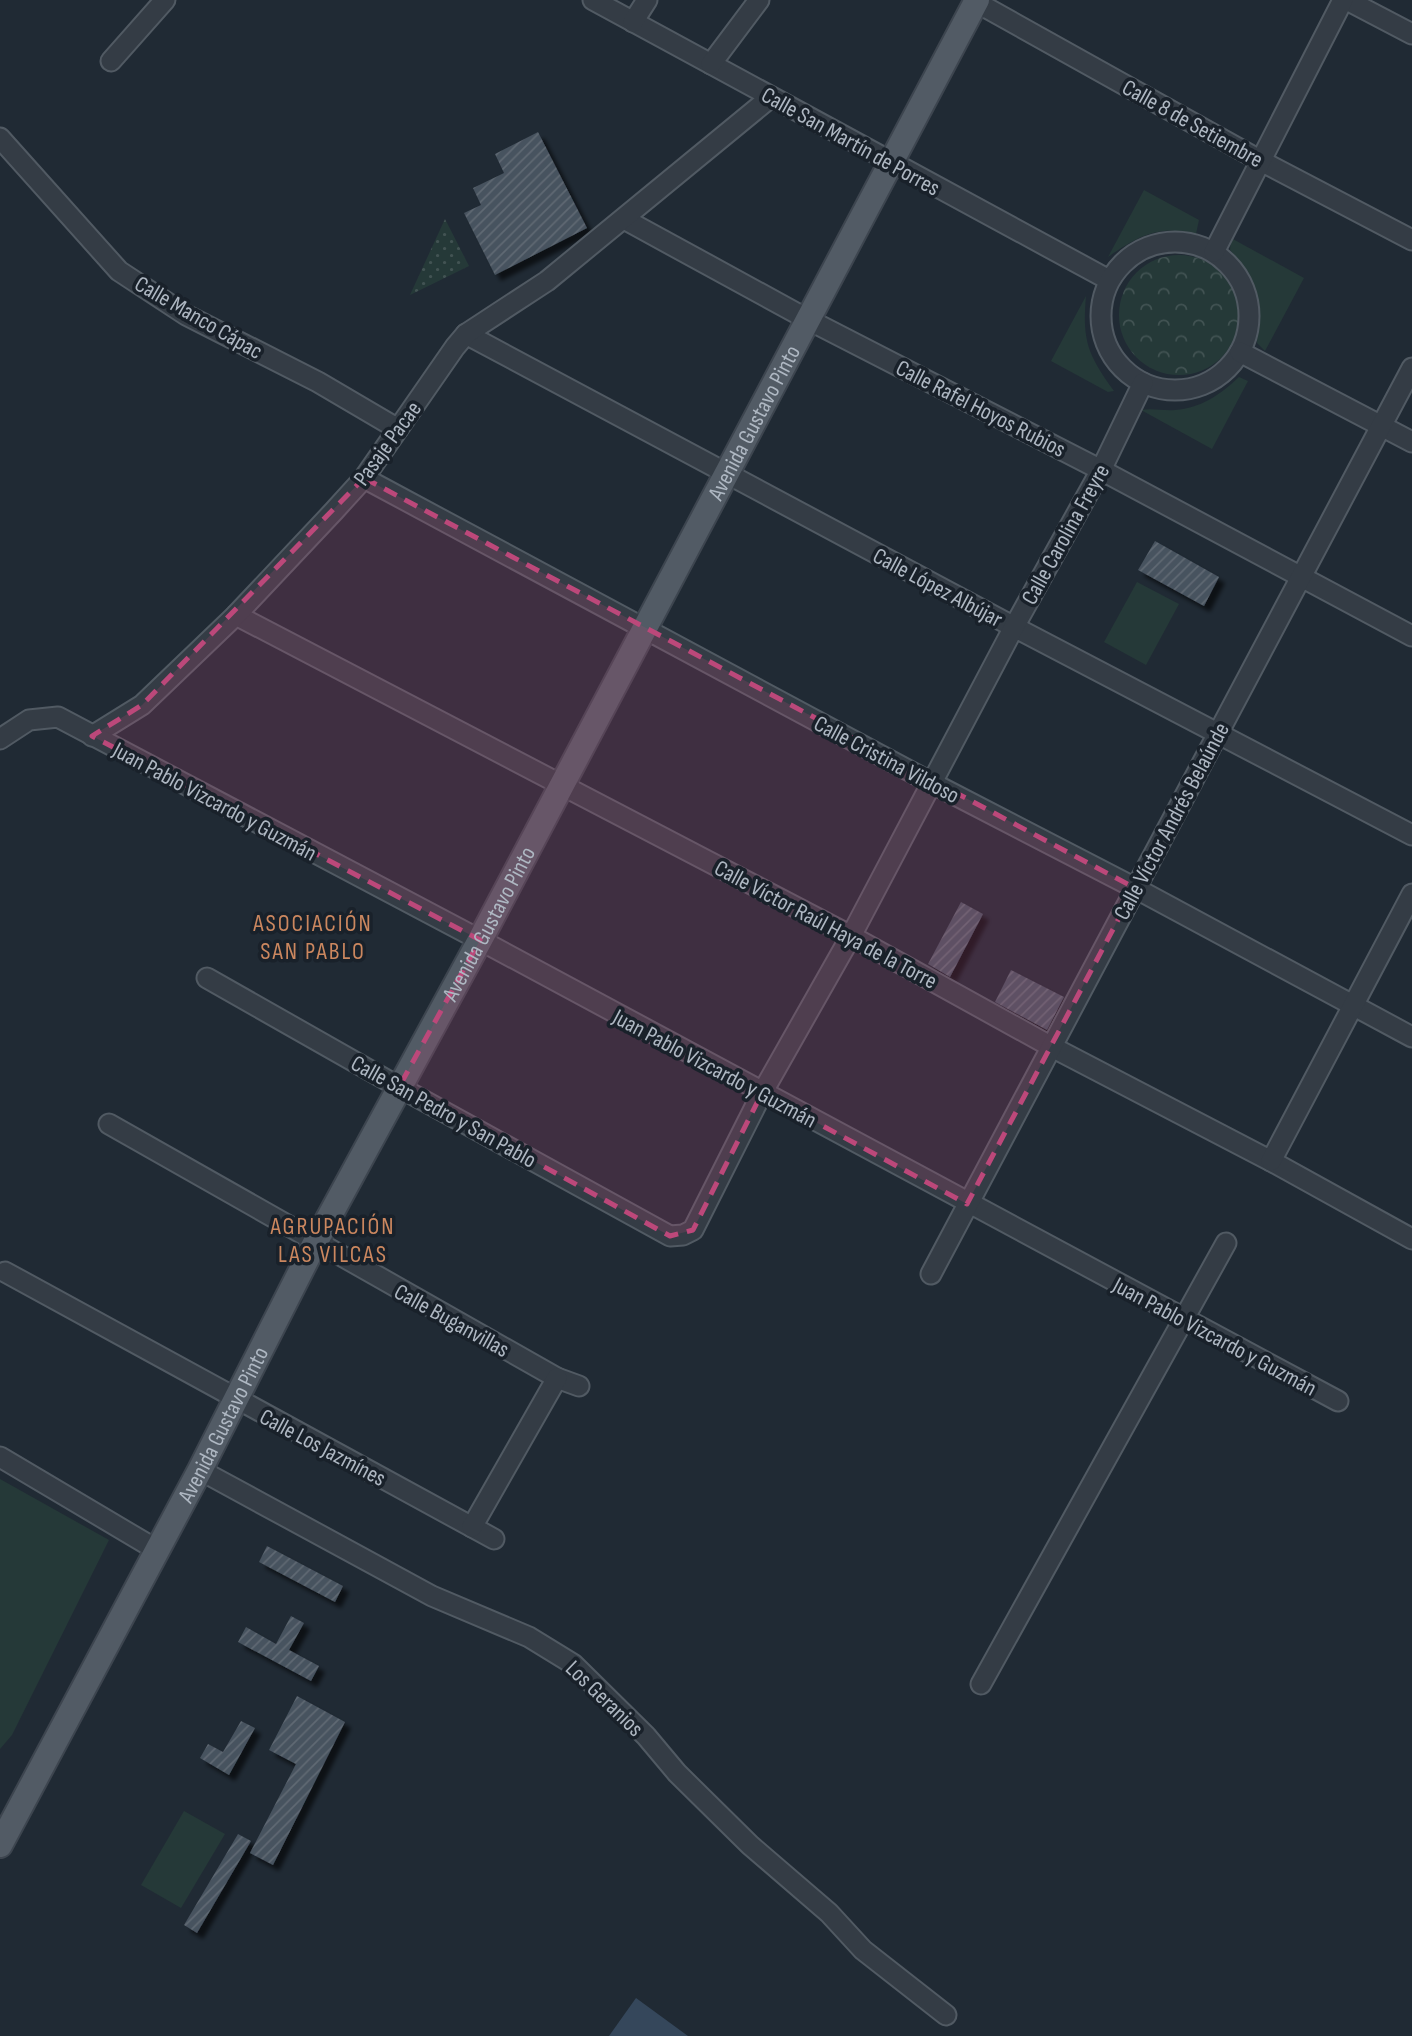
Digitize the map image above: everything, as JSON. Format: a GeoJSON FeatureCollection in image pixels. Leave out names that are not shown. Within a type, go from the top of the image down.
{"type":"FeatureCollection","features":[{"type":"Feature","properties":{"kind":"main road","name":"Avenida Gustavo Pinto"},"geometry":{"type":"LineString","coordinates":[[0,1845],[200,1469],[315,1243],[480,940],[976,1]]}},
{"type":"Feature","properties":{"kind":"street"},"geometry":{"type":"LineString","coordinates":[[111,61],[165,0]]}},
{"type":"Feature","properties":{"kind":"street","name":"Calle San Martín de Porres"},"geometry":{"type":"LineString","coordinates":[[593,0],[1109,280]]}},
{"type":"Feature","properties":{"kind":"street"},"geometry":{"type":"LineString","coordinates":[[632,22],[647,0]]}},
{"type":"Feature","properties":{"kind":"street"},"geometry":{"type":"LineString","coordinates":[[711,64],[759,0]]}},
{"type":"Feature","properties":{"kind":"street"},"geometry":{"type":"LineString","coordinates":[[1214,253],[1345,0],[1412,34]]}},
{"type":"Feature","properties":{"kind":"street","name":"Calle 8 de Setiembre"},"geometry":{"type":"LineString","coordinates":[[976,1],[1261,161],[1412,240]]}},
{"type":"Feature","properties":{"kind":"street","name":"Pasaje Pacae"},"geometry":{"type":"LineString","coordinates":[[92,736],[142,705],[236,615],[364,478],[454,346],[466,334],[547,281],[771,97]]}},
{"type":"Feature","properties":{"kind":"street","name":"Calle Manco Cápac"},"geometry":{"type":"LineString","coordinates":[[3,149],[129,278],[186,315],[318,382],[398,429]]}},
{"type":"Feature","properties":{"kind":"street","name":"Calle Rafel Hoyos Rubios"},"geometry":{"type":"LineString","coordinates":[[624,219],[807,319],[1101,470],[1412,636]]}},
{"type":"Feature","properties":{"kind":"street"},"geometry":{"type":"LineString","coordinates":[[1185,242],[1214,253],[1236,273],[1247,299],[1248,326],[1240,352],[1223,372],[1200,386],[1172,390],[1143,383],[1119,365],[1104,338],[1101,309],[1109,280],[1129,257],[1156,243],[1185,242]]}},
{"type":"Feature","properties":{"kind":"street","name":"Calle López Albújar"},"geometry":{"type":"LineString","coordinates":[[466,334],[1014,627],[1412,835]]}},
{"type":"Feature","properties":{"kind":"street"},"geometry":{"type":"LineString","coordinates":[[1240,352],[1412,442]]}},
{"type":"Feature","properties":{"kind":"street","name":"Calle Víctor Andrés Belaúnde"},"geometry":{"type":"LineString","coordinates":[[931,1274],[1412,368]]}},
{"type":"Feature","properties":{"kind":"street","name":"Calle Carolina Freyre"},"geometry":{"type":"LineString","coordinates":[[683,1235],[693,1230],[762,1093],[851,936],[1014,627],[1101,470],[1143,383]]}},
{"type":"Feature","properties":{"kind":"street","name":"Calle Cristina Vildoso"},"geometry":{"type":"LineString","coordinates":[[364,478],[1412,1037]]}},
{"type":"Feature","properties":{"kind":"street","name":"Calle Víctor Raúl Haya de la Torre"},"geometry":{"type":"LineString","coordinates":[[236,615],[851,936],[1050,1046],[1271,1161],[1412,1239]]}},
{"type":"Feature","properties":{"kind":"street"},"geometry":{"type":"LineString","coordinates":[[0,738],[29,720],[58,717],[92,736]]}},
{"type":"Feature","properties":{"kind":"street","name":"Juan Pablo Vizcardo y Guzmán"},"geometry":{"type":"LineString","coordinates":[[92,736],[480,940],[1338,1401]]}},
{"type":"Feature","properties":{"kind":"street"},"geometry":{"type":"LineString","coordinates":[[1271,1161],[1412,894]]}},
{"type":"Feature","properties":{"kind":"street","name":"Calle San Pedro y San Pablo"},"geometry":{"type":"LineString","coordinates":[[207,978],[670,1236],[683,1235]]}},
{"type":"Feature","properties":{"kind":"street","name":"Calle Buganvillas"},"geometry":{"type":"LineString","coordinates":[[109,1124],[557,1378],[579,1386]]}},
{"type":"Feature","properties":{"kind":"street"},"geometry":{"type":"LineString","coordinates":[[981,1684],[1226,1243]]}},
{"type":"Feature","properties":{"kind":"street","name":"Calle Los Jazmínes"},"geometry":{"type":"LineString","coordinates":[[5,1272],[494,1539]]}},
{"type":"Feature","properties":{"kind":"street"},"geometry":{"type":"LineString","coordinates":[[471,1527],[557,1378]]}},
{"type":"Feature","properties":{"kind":"street"},"geometry":{"type":"LineString","coordinates":[[0,1457],[157,1550]]}},
{"type":"Feature","properties":{"kind":"street","name":"Los Geranios"},"geometry":{"type":"LineString","coordinates":[[200,1469],[432,1596],[530,1637],[573,1664],[646,1736],[677,1773],[750,1844],[829,1913],[863,1950],[946,2015]]}},
{"type":"Feature","properties":{"kind":"highlighted area"},"geometry":{"type":"Polygon","coordinates":[[[364,478],[1135,888],[967,1204],[762,1093],[693,1230],[670,1236],[399,1087],[480,940],[92,736],[142,705],[364,478]]]}},
{"type":"Feature","properties":{"kind":"green space"},"geometry":{"type":"Polygon","coordinates":[[[1144,190],[1199,220],[1196,234],[1170,231],[1149,234],[1108,257],[1144,190]]]}},
{"type":"Feature","properties":{"kind":"green space"},"geometry":{"type":"Polygon","coordinates":[[[445,219],[469,266],[410,295],[445,219]]]}},
{"type":"Feature","properties":{"kind":"green space"},"geometry":{"type":"Polygon","coordinates":[[[1231,238],[1304,278],[1265,351],[1257,343],[1259,308],[1255,288],[1244,267],[1230,250],[1231,238]]]}},
{"type":"Feature","properties":{"kind":"green space"},"geometry":{"type":"Polygon","coordinates":[[[1179,255],[1202,260],[1221,273],[1234,292],[1239,315],[1234,338],[1221,357],[1202,370],[1179,375],[1156,370],[1137,357],[1124,338],[1119,315],[1124,292],[1137,273],[1156,260],[1179,255]]]}},
{"type":"Feature","properties":{"kind":"green space"},"geometry":{"type":"Polygon","coordinates":[[[1086,296],[1085,325],[1089,347],[1114,391],[1108,392],[1051,361],[1086,296]]]}},
{"type":"Feature","properties":{"kind":"green space"},"geometry":{"type":"Polygon","coordinates":[[[1239,377],[1248,381],[1212,449],[1141,410],[1193,407],[1217,395],[1239,377]]]}},
{"type":"Feature","properties":{"kind":"green space"},"geometry":{"type":"Polygon","coordinates":[[[1137,582],[1179,604],[1146,665],[1104,642],[1137,582]]]}},
{"type":"Feature","properties":{"kind":"green space"},"geometry":{"type":"Polygon","coordinates":[[[0,1479],[109,1540],[12,1735],[0,1749],[0,1479]]]}},
{"type":"Feature","properties":{"kind":"green space"},"geometry":{"type":"Polygon","coordinates":[[[184,1811],[225,1834],[181,1908],[141,1885],[184,1811]]]}},
{"type":"Feature","properties":{"kind":"water"},"geometry":{"type":"Polygon","coordinates":[[[636,1998],[688,2036],[609,2036],[636,1998]]]}},
{"type":"Feature","properties":{"kind":"building"},"geometry":{"type":"Polygon","coordinates":[[[538,132],[587,228],[495,275],[464,213],[481,205],[473,188],[504,173],[495,154],[538,132]]]}},
{"type":"Feature","properties":{"kind":"building"},"geometry":{"type":"Polygon","coordinates":[[[1155,541],[1219,577],[1204,606],[1138,570],[1155,541]]]}},
{"type":"Feature","properties":{"kind":"building"},"geometry":{"type":"Polygon","coordinates":[[[961,902],[983,914],[950,977],[928,964],[961,902]]]}},
{"type":"Feature","properties":{"kind":"building"},"geometry":{"type":"Polygon","coordinates":[[[1011,970],[1064,997],[1047,1030],[995,1002],[1011,970]]]}},
{"type":"Feature","properties":{"kind":"building"},"geometry":{"type":"Polygon","coordinates":[[[267,1546],[343,1586],[335,1602],[259,1562],[267,1546]]]}},
{"type":"Feature","properties":{"kind":"building"},"geometry":{"type":"Polygon","coordinates":[[[291,1616],[304,1623],[289,1650],[319,1666],[311,1681],[238,1642],[246,1627],[276,1644],[291,1616]]]}},
{"type":"Feature","properties":{"kind":"building"},"geometry":{"type":"Polygon","coordinates":[[[297,1696],[345,1722],[273,1865],[250,1853],[296,1764],[269,1750],[297,1696]]]}},
{"type":"Feature","properties":{"kind":"building"},"geometry":{"type":"Polygon","coordinates":[[[241,1721],[255,1728],[229,1775],[200,1758],[208,1744],[223,1752],[241,1721]]]}},
{"type":"Feature","properties":{"kind":"building"},"geometry":{"type":"Polygon","coordinates":[[[238,1834],[251,1841],[197,1933],[184,1925],[238,1834]]]}},
{"type":"Feature","properties":{"kind":"district","name":"ASOCIACIÓN SAN PABLO"},"geometry":{"type":"Point","coordinates":[313,937]}},
{"type":"Feature","properties":{"kind":"district","name":"AGRUPACIÓN LAS VILCAS"},"geometry":{"type":"Point","coordinates":[333,1240]}}]}
